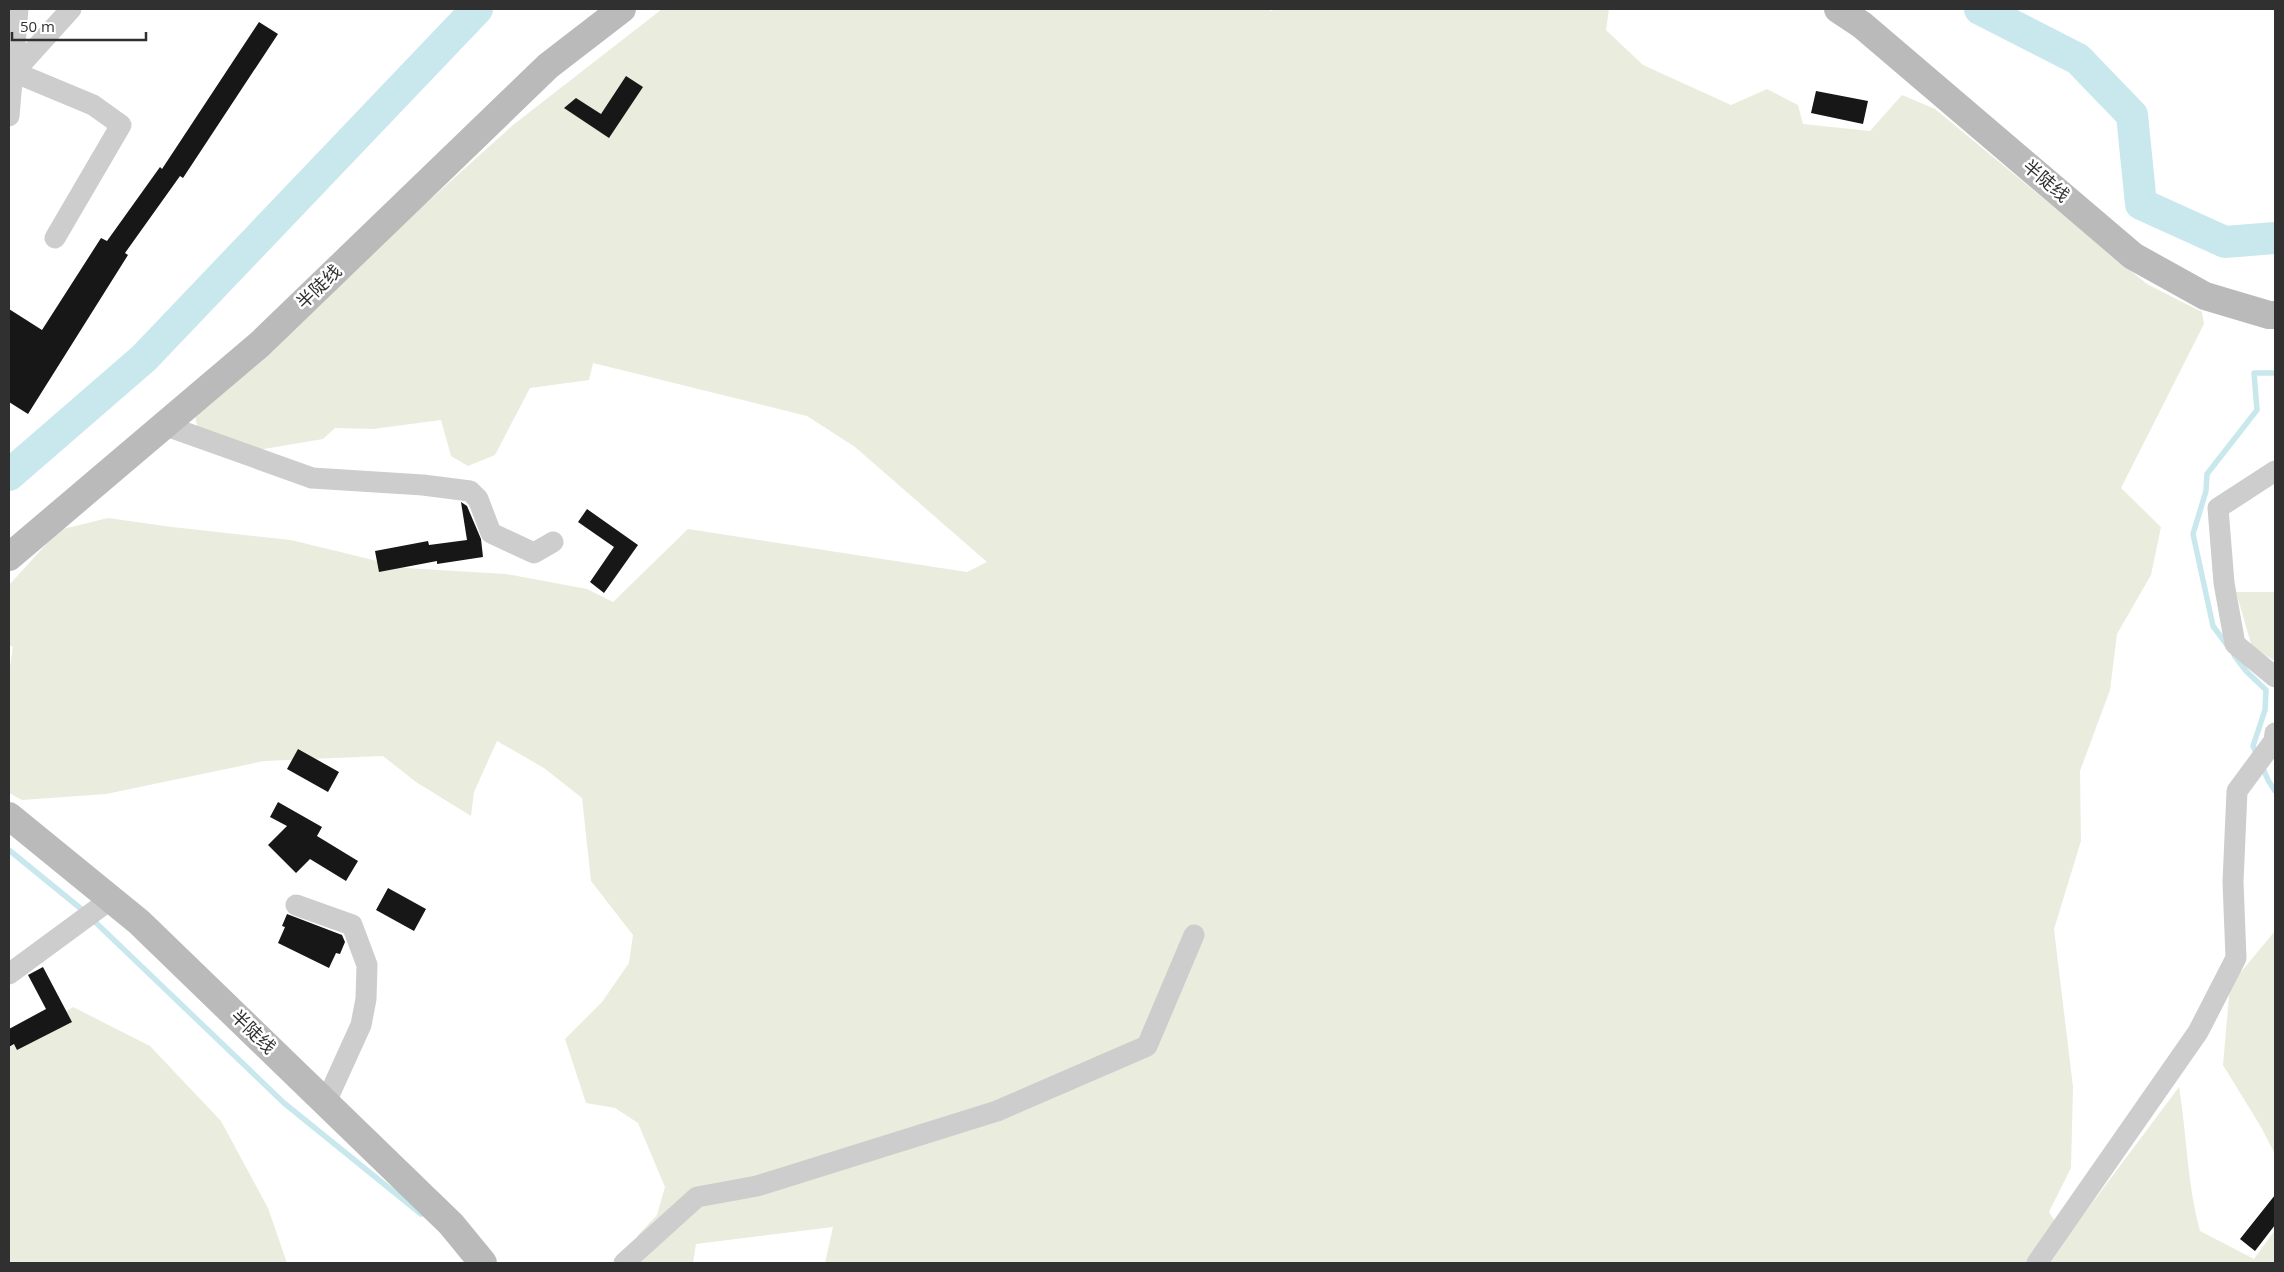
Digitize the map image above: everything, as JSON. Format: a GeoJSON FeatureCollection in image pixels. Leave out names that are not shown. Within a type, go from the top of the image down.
{"type":"FeatureCollection","features":[{"type":"Feature","properties":{"kind":"street"},"geometry":{"type":"LineString","coordinates":[[9,116],[11,71],[18,9]]}},
{"type":"Feature","properties":{"kind":"street"},"geometry":{"type":"LineString","coordinates":[[11,71],[70,9]]}},
{"type":"Feature","properties":{"kind":"street","name":"半陡线"},"geometry":{"type":"LineString","coordinates":[[9,557],[260,344],[548,66],[622,9]]}},
{"type":"Feature","properties":{"kind":"street","name":"半陡线"},"geometry":{"type":"LineString","coordinates":[[1838,9],[1862,25],[2133,256],[2205,296],[2270,315],[2275,314]]}},
{"type":"Feature","properties":{"kind":"street"},"geometry":{"type":"LineString","coordinates":[[11,71],[93,105],[121,125],[55,238]]}},
{"type":"Feature","properties":{"kind":"street"},"geometry":{"type":"LineString","coordinates":[[164,425],[312,478],[424,485],[470,491],[478,499],[491,532],[534,553],[553,542]]}},
{"type":"Feature","properties":{"kind":"street"},"geometry":{"type":"LineString","coordinates":[[2275,470],[2218,508],[2221,556],[2236,644],[2275,677]]}},
{"type":"Feature","properties":{"kind":"street"},"geometry":{"type":"LineString","coordinates":[[2037,1263],[2198,1032],[2236,958],[2233,882],[2237,791],[2273,742]]}},
{"type":"Feature","properties":{"kind":"street","name":"半陡线"},"geometry":{"type":"LineString","coordinates":[[9,816],[104,903],[139,922],[452,1224],[483,1263]]}},
{"type":"Feature","properties":{"kind":"street"},"geometry":{"type":"LineString","coordinates":[[9,974],[104,903]]}},
{"type":"Feature","properties":{"kind":"street"},"geometry":{"type":"LineString","coordinates":[[296,905],[352,924],[367,965],[366,999],[361,1025],[326,1102]]}},
{"type":"Feature","properties":{"kind":"street"},"geometry":{"type":"LineString","coordinates":[[624,1263],[697,1197],[757,1186],[997,1111],[1147,1046],[1194,935]]}},
{"type":"Feature","properties":{"kind":"green space"},"geometry":{"type":"Polygon","coordinates":[[[662,9],[1268,9],[1271,11],[1275,9],[1609,9],[1606,30],[1643,65],[1731,105],[1767,89],[1798,105],[1803,124],[1870,131],[1902,95],[1935,109],[2147,284],[2202,312],[2204,324],[2121,488],[2161,527],[2151,575],[2117,634],[2110,690],[2080,771],[2081,841],[2054,929],[2073,1087],[2071,1168],[2049,1212],[2066,1238],[2179,1087],[2192,1195],[2200,1231],[2254,1259],[2275,1230],[2275,1263],[825,1263],[833,1227],[696,1244],[693,1263],[627,1263],[638,1235],[657,1215],[665,1187],[638,1123],[615,1108],[586,1103],[565,1039],[602,1002],[629,963],[633,935],[591,881],[582,798],[544,768],[497,741],[474,792],[471,816],[416,782],[383,756],[264,761],[106,794],[22,800],[9,793],[9,673],[13,647],[9,645],[9,585],[59,530],[108,518],[291,540],[406,568],[506,574],[587,589],[613,602],[688,529],[967,572],[987,562],[855,447],[807,416],[593,363],[589,380],[530,388],[495,455],[468,466],[451,456],[441,420],[373,429],[335,428],[323,439],[258,450],[200,438],[194,412],[513,125],[662,9]]]}},
{"type":"Feature","properties":{"kind":"green space"},"geometry":{"type":"Polygon","coordinates":[[[2236,592],[2275,592],[2275,661],[2252,647],[2236,592]]]}},
{"type":"Feature","properties":{"kind":"green space"},"geometry":{"type":"Polygon","coordinates":[[[2275,931],[2275,1154],[2261,1127],[2223,1065],[2230,985],[2275,931]]]}},
{"type":"Feature","properties":{"kind":"green space"},"geometry":{"type":"Polygon","coordinates":[[[73,1007],[150,1046],[221,1121],[268,1208],[287,1263],[9,1263],[9,1048],[73,1007]]]}},
{"type":"Feature","properties":{"kind":"building"},"geometry":{"type":"Polygon","coordinates":[[[259,22],[278,34],[183,178],[180,176],[125,253],[128,255],[28,414],[9,402],[9,309],[42,330],[101,238],[107,241],[160,167],[162,169],[259,22]]]}},
{"type":"Feature","properties":{"kind":"building"},"geometry":{"type":"Polygon","coordinates":[[[626,76],[643,87],[609,138],[564,108],[576,98],[601,114],[626,76]]]}},
{"type":"Feature","properties":{"kind":"building"},"geometry":{"type":"Polygon","coordinates":[[[1816,91],[1868,101],[1863,124],[1811,113],[1816,91]]]}},
{"type":"Feature","properties":{"kind":"building"},"geometry":{"type":"Polygon","coordinates":[[[461,502],[467,506],[481,539],[483,557],[437,564],[437,561],[379,572],[375,551],[428,541],[429,545],[467,540],[461,502]]]}},
{"type":"Feature","properties":{"kind":"building"},"geometry":{"type":"Polygon","coordinates":[[[587,509],[638,545],[604,593],[590,582],[614,547],[578,522],[587,509]]]}},
{"type":"Feature","properties":{"kind":"building"},"geometry":{"type":"Polygon","coordinates":[[[298,749],[339,772],[328,792],[287,769],[298,749]]]}},
{"type":"Feature","properties":{"kind":"building"},"geometry":{"type":"Polygon","coordinates":[[[278,802],[322,827],[317,836],[358,861],[346,881],[310,859],[296,873],[268,845],[287,826],[270,817],[278,802]]]}},
{"type":"Feature","properties":{"kind":"building"},"geometry":{"type":"Polygon","coordinates":[[[388,888],[426,909],[414,931],[376,910],[388,888]]]}},
{"type":"Feature","properties":{"kind":"building"},"geometry":{"type":"Polygon","coordinates":[[[287,914],[342,935],[345,942],[340,954],[336,953],[329,968],[278,943],[285,927],[282,926],[287,914]]]}},
{"type":"Feature","properties":{"kind":"building"},"geometry":{"type":"Polygon","coordinates":[[[43,967],[72,1022],[17,1050],[14,1044],[9,1047],[9,1029],[46,1009],[28,975],[43,967]]]}},
{"type":"Feature","properties":{"kind":"building"},"geometry":{"type":"Polygon","coordinates":[[[2275,1195],[2275,1225],[2255,1251],[2240,1239],[2275,1195]]]}},
{"type":"Feature","properties":{"kind":"waterway"},"geometry":{"type":"LineString","coordinates":[[9,475],[144,358],[477,9]]}},
{"type":"Feature","properties":{"kind":"waterway"},"geometry":{"type":"LineString","coordinates":[[1980,9],[2078,59],[2132,115],[2141,204],[2225,242],[2275,238]]}},
{"type":"Feature","properties":{"kind":"waterway"},"geometry":{"type":"LineString","coordinates":[[2227,645],[2213,626],[2193,534],[2206,491],[2207,474],[2257,410],[2254,373],[2275,373]]}},
{"type":"Feature","properties":{"kind":"waterway"},"geometry":{"type":"LineString","coordinates":[[2234,655],[2246,671],[2266,690],[2265,710],[2253,746],[2257,755]]}},
{"type":"Feature","properties":{"kind":"waterway"},"geometry":{"type":"LineString","coordinates":[[2262,766],[2275,791]]}},
{"type":"Feature","properties":{"kind":"waterway"},"geometry":{"type":"LineString","coordinates":[[9,850],[85,912]]}},
{"type":"Feature","properties":{"kind":"waterway"},"geometry":{"type":"LineString","coordinates":[[91,918],[284,1103],[421,1214]]}}]}
